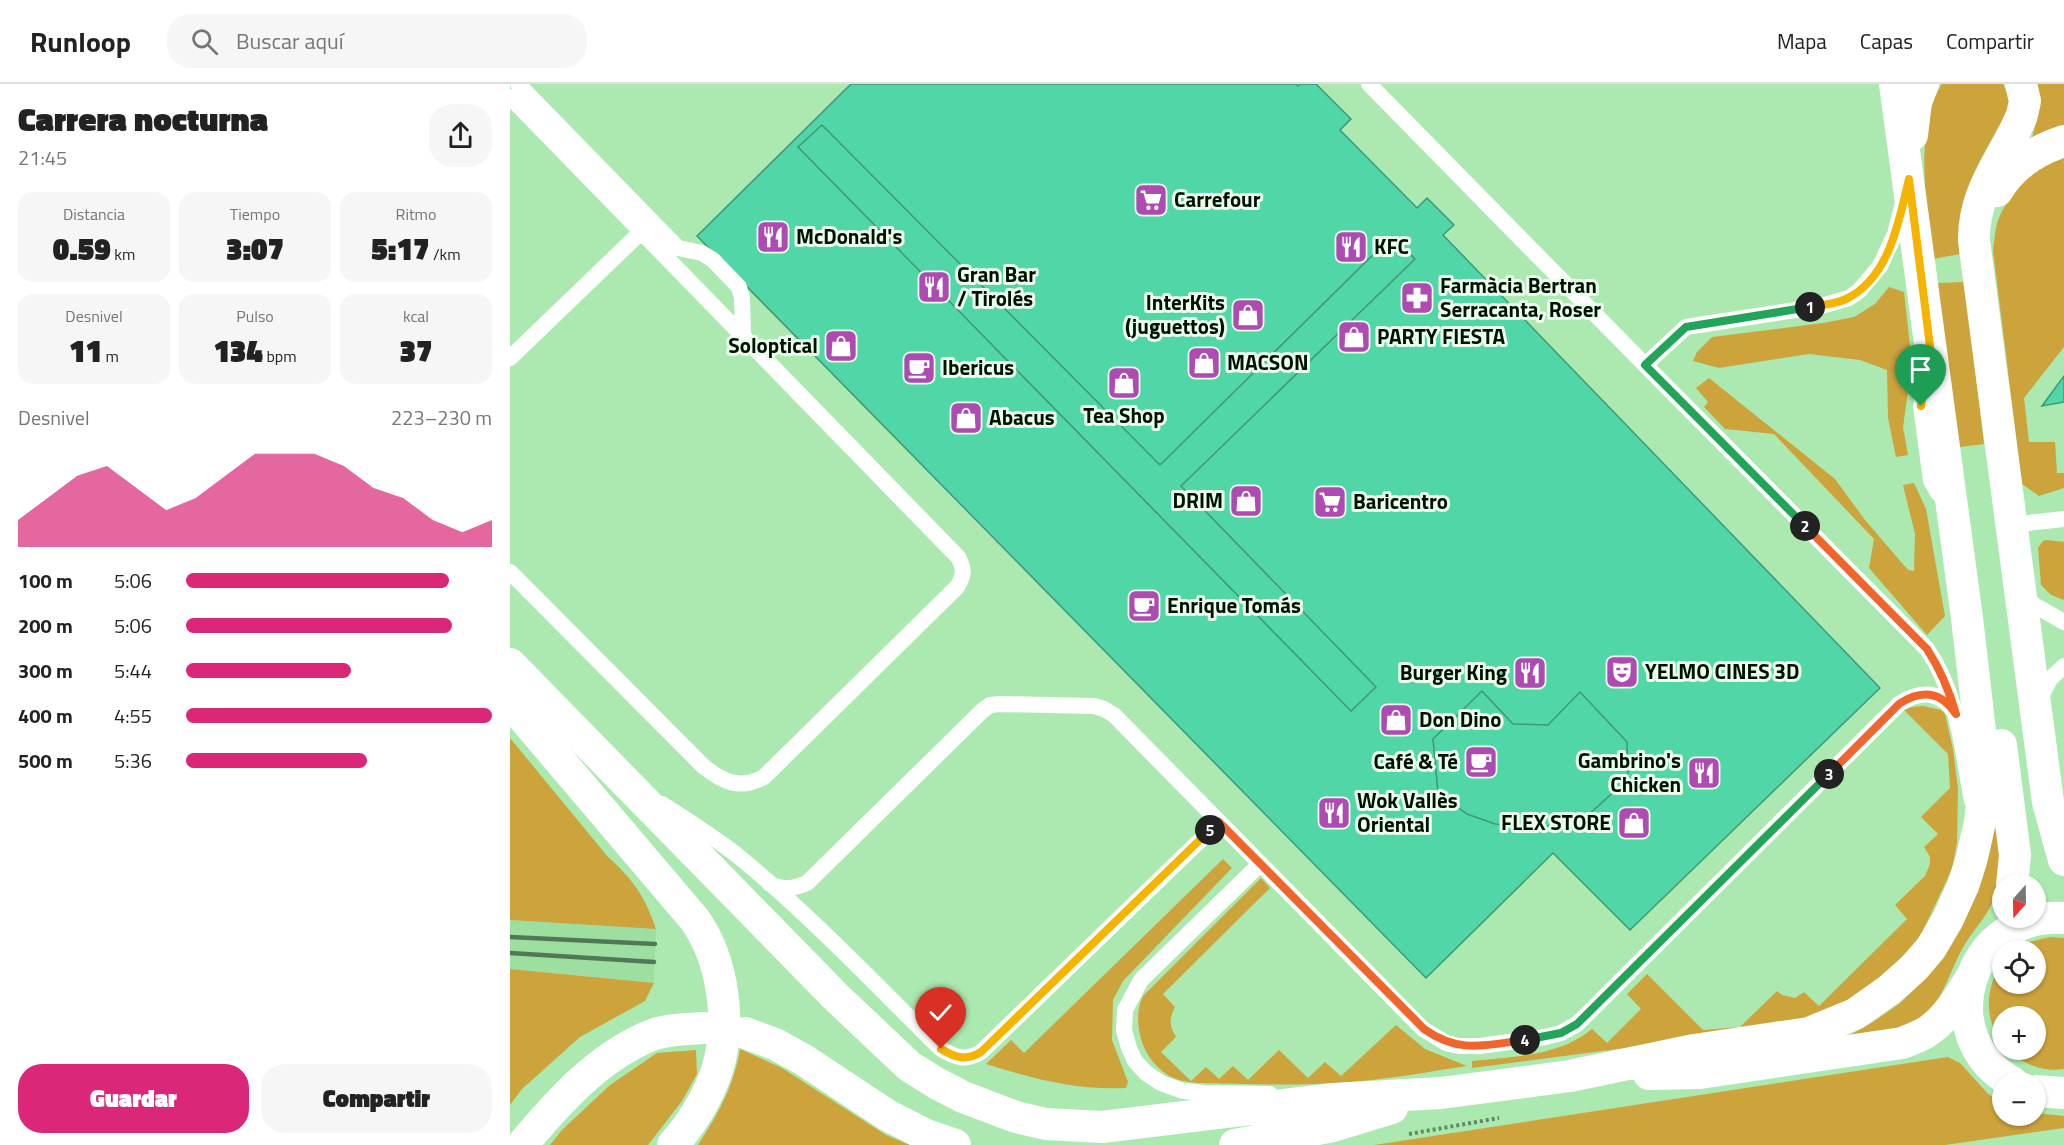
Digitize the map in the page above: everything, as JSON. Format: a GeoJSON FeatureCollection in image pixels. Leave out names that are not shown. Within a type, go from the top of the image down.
{"type":"FeatureCollection","features":[{"type":"Feature","properties":{"kind":"street"},"geometry":{"type":"LineString","coordinates":[[510,664],[835,996],[901,1058],[936,1083],[963,1097],[1016,1117],[1046,1124],[1102,1127],[1333,1099],[1442,1093],[1570,1076],[1694,1050],[1809,1033],[1855,1014],[1889,990],[1915,967],[1931,948],[1948,919],[1971,861],[1980,822],[1984,777],[1974,675],[1895,84]]}},
{"type":"Feature","properties":{"kind":"street"},"geometry":{"type":"LineString","coordinates":[[1908,173],[1916,102],[1923,84]]}},
{"type":"Feature","properties":{"kind":"street"},"geometry":{"type":"LineString","coordinates":[[2021,84],[2025,101],[2022,115],[1989,178],[1977,209],[1974,225],[1976,263],[2048,802],[2064,860]]}},
{"type":"Feature","properties":{"kind":"street"},"geometry":{"type":"LineString","coordinates":[[1976,263],[1983,226],[1998,188],[2011,171],[2028,157],[2064,141]]}},
{"type":"Feature","properties":{"kind":"street"},"geometry":{"type":"LineString","coordinates":[[1957,546],[1986,630],[2015,855],[2013,874]]}},
{"type":"Feature","properties":{"kind":"street"},"geometry":{"type":"LineString","coordinates":[[510,702],[695,920],[704,933],[714,957],[720,976],[722,996],[722,1049],[708,1093],[673,1145]]}},
{"type":"Feature","properties":{"kind":"street"},"geometry":{"type":"LineString","coordinates":[[1570,1076],[1700,1073],[1902,1043],[1925,1033],[1957,1001],[1999,929],[2047,916],[2064,918]]}},
{"type":"Feature","properties":{"kind":"street"},"geometry":{"type":"LineString","coordinates":[[1971,978],[1967,1008],[1973,1037],[1988,1063],[1999,1072]]}},
{"type":"Feature","properties":{"kind":"street"},"geometry":{"type":"LineString","coordinates":[[522,1145],[545,1117],[605,1061],[653,1034],[676,1029],[703,1028]]}},
{"type":"Feature","properties":{"kind":"street"},"geometry":{"type":"LineString","coordinates":[[745,1033],[775,1044],[804,1060],[897,1120],[926,1135],[955,1145]]}},
{"type":"Feature","properties":{"kind":"street"},"geometry":{"type":"LineString","coordinates":[[2046,1092],[2064,1093]]}},
{"type":"Feature","properties":{"kind":"street"},"geometry":{"type":"LineString","coordinates":[[1235,1145],[1333,1126],[1442,1093]]}},
{"type":"Feature","properties":{"kind":"lane"},"geometry":{"type":"LineString","coordinates":[[518,84],[678,249],[702,254],[713,260],[739,287],[742,298],[743,335]]}},
{"type":"Feature","properties":{"kind":"lane"},"geometry":{"type":"LineString","coordinates":[[1369,84],[1927,649],[1936,662],[1950,693],[1956,714],[1972,801],[1974,826],[1971,861]]}},
{"type":"Feature","properties":{"kind":"lane"},"geometry":{"type":"LineString","coordinates":[[510,97],[958,557],[963,565],[963,573],[957,587],[764,777],[752,783],[739,784],[725,781],[703,766],[510,572]]}},
{"type":"Feature","properties":{"kind":"lane"},"geometry":{"type":"LineString","coordinates":[[1645,365],[1686,327],[1838,302],[1859,291],[1880,266],[1895,234],[1908,173]]}},
{"type":"Feature","properties":{"kind":"lane"},"geometry":{"type":"LineString","coordinates":[[510,358],[642,231]]}},
{"type":"Feature","properties":{"kind":"lane"},"geometry":{"type":"LineString","coordinates":[[2010,525],[2064,519]]}},
{"type":"Feature","properties":{"kind":"lane"},"geometry":{"type":"LineString","coordinates":[[2019,587],[2034,605],[2064,621]]}},
{"type":"Feature","properties":{"kind":"lane"},"geometry":{"type":"LineString","coordinates":[[2036,715],[2044,688],[2064,666]]}},
{"type":"Feature","properties":{"kind":"lane"},"geometry":{"type":"LineString","coordinates":[[770,884],[789,889],[807,883],[990,705],[1094,706],[1114,715],[1424,1029],[1446,1043],[1459,1046],[1480,1046],[1545,1037],[1561,1033],[1577,1024],[1590,1012],[1899,704],[1915,696],[1932,695],[1949,704],[1956,714]]}},
{"type":"Feature","properties":{"kind":"lane"},"geometry":{"type":"LineString","coordinates":[[613,768],[708,834],[770,884],[941,1049],[966,1059],[981,1052],[1219,822]]}},
{"type":"Feature","properties":{"kind":"lane"},"geometry":{"type":"LineString","coordinates":[[1260,864],[1141,980],[1125,1010],[1124,1030],[1129,1048],[1146,1073],[1161,1083],[1184,1091],[1333,1099]]}},
{"type":"Feature","properties":{"kind":"shaded area"},"geometry":{"type":"Polygon","coordinates":[[[1942,84],[2003,84],[2012,103],[1976,168],[1965,195],[1959,225],[1960,254],[1933,259],[1925,194],[1925,145],[1933,102],[1942,84]]]}},
{"type":"Feature","properties":{"kind":"shaded area"},"geometry":{"type":"Polygon","coordinates":[[[2035,84],[2064,84],[2064,130],[2031,140],[2037,112],[2035,84]]]}},
{"type":"Feature","properties":{"kind":"shaded area"},"geometry":{"type":"Polygon","coordinates":[[[2064,154],[2064,347],[2024,398],[2029,442],[2055,442],[2057,473],[2064,473],[2064,488],[2039,496],[2022,484],[1993,251],[1997,223],[2008,201],[2033,174],[2064,154]]]}},
{"type":"Feature","properties":{"kind":"shaded area"},"geometry":{"type":"Polygon","coordinates":[[[1965,282],[1984,444],[1960,447],[1937,283],[1965,282]]]}},
{"type":"Feature","properties":{"kind":"shaded area"},"geometry":{"type":"Polygon","coordinates":[[[1889,287],[1904,292],[1912,363],[1903,427],[1908,455],[1896,457],[1888,418],[1887,370],[1860,360],[1809,354],[1719,368],[1693,361],[1697,352],[1712,337],[1854,317],[1875,304],[1889,287]]]}},
{"type":"Feature","properties":{"kind":"shaded area"},"geometry":{"type":"Polygon","coordinates":[[[1709,378],[1835,479],[1865,520],[1908,570],[1914,571],[1915,534],[1903,485],[1914,483],[1926,509],[1945,616],[1927,635],[1869,568],[1874,539],[1774,434],[1725,429],[1704,407],[1708,402],[1696,388],[1709,378]]]}},
{"type":"Feature","properties":{"kind":"shaded area"},"geometry":{"type":"Polygon","coordinates":[[[2046,540],[2064,542],[2064,600],[2051,595],[2041,585],[2038,548],[2046,540]]]}},
{"type":"Feature","properties":{"kind":"shaded area"},"geometry":{"type":"Polygon","coordinates":[[[1923,706],[1941,710],[1945,714],[1953,749],[1958,789],[1957,843],[1952,869],[1920,937],[1893,966],[1867,988],[1840,1005],[1785,1027],[1472,1068],[1472,1061],[1535,1054],[1550,1050],[1579,1038],[1592,1029],[1607,1043],[1641,1009],[1627,994],[1647,974],[1703,1030],[1740,1027],[1777,991],[1782,995],[1795,998],[1804,992],[1819,1006],[1907,919],[1895,905],[1925,876],[1930,864],[1930,857],[1924,847],[1938,834],[1921,817],[1950,788],[1948,754],[1904,710],[1923,706]]]}},
{"type":"Feature","properties":{"kind":"shaded area"},"geometry":{"type":"Polygon","coordinates":[[[510,738],[608,857],[631,881],[643,898],[656,929],[510,920],[510,738]]]}},
{"type":"Feature","properties":{"kind":"shaded area"},"geometry":{"type":"Polygon","coordinates":[[[1995,823],[2002,824],[1999,874],[1992,874],[1992,902],[1958,956],[1934,1005],[1914,1024],[1900,1030],[1850,1035],[1899,1004],[1932,969],[1982,879],[1995,823]]]}},
{"type":"Feature","properties":{"kind":"shaded area"},"geometry":{"type":"Polygon","coordinates":[[[1223,859],[1232,868],[1123,981],[1113,1000],[1112,1040],[1128,1082],[1126,1088],[1072,1085],[986,1064],[1011,1040],[1024,1053],[1223,859]]]}},
{"type":"Feature","properties":{"kind":"shaded area"},"geometry":{"type":"Polygon","coordinates":[[[1261,878],[1270,888],[1163,994],[1175,1007],[1171,1022],[1176,1037],[1161,1052],[1191,1081],[1206,1067],[1219,1079],[1233,1066],[1248,1080],[1279,1050],[1308,1078],[1325,1062],[1341,1076],[1396,1025],[1425,1049],[1467,1066],[1365,1081],[1281,1085],[1191,1082],[1176,1079],[1163,1072],[1153,1062],[1140,1035],[1138,1015],[1143,996],[1261,878]]]}},
{"type":"Feature","properties":{"kind":"shaded area"},"geometry":{"type":"Polygon","coordinates":[[[510,920],[656,929],[654,983],[510,969],[510,920]]]}},
{"type":"Feature","properties":{"kind":"shaded area"},"geometry":{"type":"Polygon","coordinates":[[[2050,937],[2064,938],[2064,1069],[2042,1068],[2020,1060],[2046,1060],[2046,1006],[1992,1006],[1992,1024],[1989,1003],[1992,983],[1992,994],[2046,994],[2046,940],[2037,940],[2050,937]]]}},
{"type":"Feature","properties":{"kind":"shaded area"},"geometry":{"type":"Polygon","coordinates":[[[510,969],[654,983],[645,1001],[580,1037],[522,1089],[510,1105],[510,969]]]}},
{"type":"Feature","properties":{"kind":"shaded area"},"geometry":{"type":"Polygon","coordinates":[[[740,1049],[782,1068],[886,1135],[910,1145],[698,1145],[724,1099],[734,1075],[740,1049]]]}},
{"type":"Feature","properties":{"kind":"shaded area"},"geometry":{"type":"Polygon","coordinates":[[[696,1050],[697,1074],[682,1101],[648,1145],[550,1145],[562,1130],[610,1085],[657,1053],[696,1050]]]}},
{"type":"Feature","properties":{"kind":"shaded area"},"geometry":{"type":"Polygon","coordinates":[[[1948,1057],[1960,1063],[1992,1096],[1992,1126],[2046,1126],[2046,1114],[2064,1116],[2064,1128],[1945,1145],[1374,1145],[1948,1057]]]}},
{"type":"Feature","properties":{"kind":"building","name":"Baricentro"},"geometry":{"type":"Polygon","coordinates":[[[851,84],[1296,84],[1298,86],[1316,84],[1351,119],[1340,130],[1417,208],[1427,198],[1454,225],[1443,235],[1880,688],[1630,930],[1553,853],[1426,978],[697,236],[851,84]]]}},
{"type":"Feature","properties":{"kind":"building"},"geometry":{"type":"Polygon","coordinates":[[[822,125],[1160,465],[1392,236],[1415,259],[1181,486],[1376,687],[1351,711],[798,147],[822,125]]]}},
{"type":"Feature","properties":{"kind":"building"},"geometry":{"type":"Polygon","coordinates":[[[2064,376],[2064,402],[2042,406],[2064,376]]]}},
{"type":"Feature","properties":{"kind":"building"},"geometry":{"type":"Polygon","coordinates":[[[1482,691],[1513,724],[1548,725],[1580,692],[1627,742],[1628,779],[1586,817],[1543,827],[1495,824],[1467,814],[1438,793],[1433,739],[1482,691]]]}},
{"type":"Feature","properties":{"kind":"railway"},"geometry":{"type":"LineString","coordinates":[[510,937],[655,944]]}},
{"type":"Feature","properties":{"kind":"railway"},"geometry":{"type":"LineString","coordinates":[[510,953],[654,962]]}},
{"type":"Feature","properties":{"kind":"place","name":"Carrefour"},"geometry":{"type":"Point","coordinates":[1151,200]}},
{"type":"Feature","properties":{"kind":"place","name":"McDonald's"},"geometry":{"type":"Point","coordinates":[773,237]}},
{"type":"Feature","properties":{"kind":"place","name":"KFC"},"geometry":{"type":"Point","coordinates":[1351,247]}},
{"type":"Feature","properties":{"kind":"place","name":"Gran Bar / Tirolés"},"geometry":{"type":"Point","coordinates":[934,287]}},
{"type":"Feature","properties":{"kind":"place","name":"Farmàcia Bertran Serracanta, Roser"},"geometry":{"type":"Point","coordinates":[1417,298]}},
{"type":"Feature","properties":{"kind":"place","name":"InterKits (juguettos)"},"geometry":{"type":"Point","coordinates":[1248,315]}},
{"type":"Feature","properties":{"kind":"place","name":"PARTY FIESTA"},"geometry":{"type":"Point","coordinates":[1354,337]}},
{"type":"Feature","properties":{"kind":"place","name":"Soloptical"},"geometry":{"type":"Point","coordinates":[841,346]}},
{"type":"Feature","properties":{"kind":"place","name":"MACSON"},"geometry":{"type":"Point","coordinates":[1204,363]}},
{"type":"Feature","properties":{"kind":"place","name":"Ibericus"},"geometry":{"type":"Point","coordinates":[919,368]}},
{"type":"Feature","properties":{"kind":"place","name":"Tea Shop"},"geometry":{"type":"Point","coordinates":[1124,383]}},
{"type":"Feature","properties":{"kind":"place","name":"Abacus"},"geometry":{"type":"Point","coordinates":[966,418]}},
{"type":"Feature","properties":{"kind":"place","name":"DRIM"},"geometry":{"type":"Point","coordinates":[1246,501]}},
{"type":"Feature","properties":{"kind":"place","name":"Baricentro"},"geometry":{"type":"Point","coordinates":[1330,502]}},
{"type":"Feature","properties":{"kind":"place","name":"Enrique Tomás"},"geometry":{"type":"Point","coordinates":[1144,606]}},
{"type":"Feature","properties":{"kind":"place","name":"YELMO CINES 3D"},"geometry":{"type":"Point","coordinates":[1622,672]}},
{"type":"Feature","properties":{"kind":"place","name":"Burger King"},"geometry":{"type":"Point","coordinates":[1530,673]}},
{"type":"Feature","properties":{"kind":"place","name":"Don Dino"},"geometry":{"type":"Point","coordinates":[1396,720]}},
{"type":"Feature","properties":{"kind":"place","name":"Café & Té"},"geometry":{"type":"Point","coordinates":[1481,762]}},
{"type":"Feature","properties":{"kind":"place","name":"Gambrino's Chicken"},"geometry":{"type":"Point","coordinates":[1704,773]}},
{"type":"Feature","properties":{"kind":"place","name":"Wok Vallès Oriental"},"geometry":{"type":"Point","coordinates":[1334,813]}},
{"type":"Feature","properties":{"kind":"place","name":"FLEX STORE"},"geometry":{"type":"Point","coordinates":[1634,823]}},
{"type":"Feature","properties":{"kind":"route"},"geometry":{"type":"LineString","coordinates":[[941,1049],[966,1059],[981,1052],[1219,822],[1435,1038],[1459,1046],[1480,1046],[1545,1037],[1561,1033],[1577,1024],[1899,704],[1920,694],[1932,695],[1943,699],[1956,714],[1950,693],[1936,662],[1927,649],[1645,365],[1686,327],[1821,306],[1849,298],[1859,291],[1880,266],[1889,248],[1895,234],[1909,179],[1934,378],[1923,391],[1921,406]]}}]}
